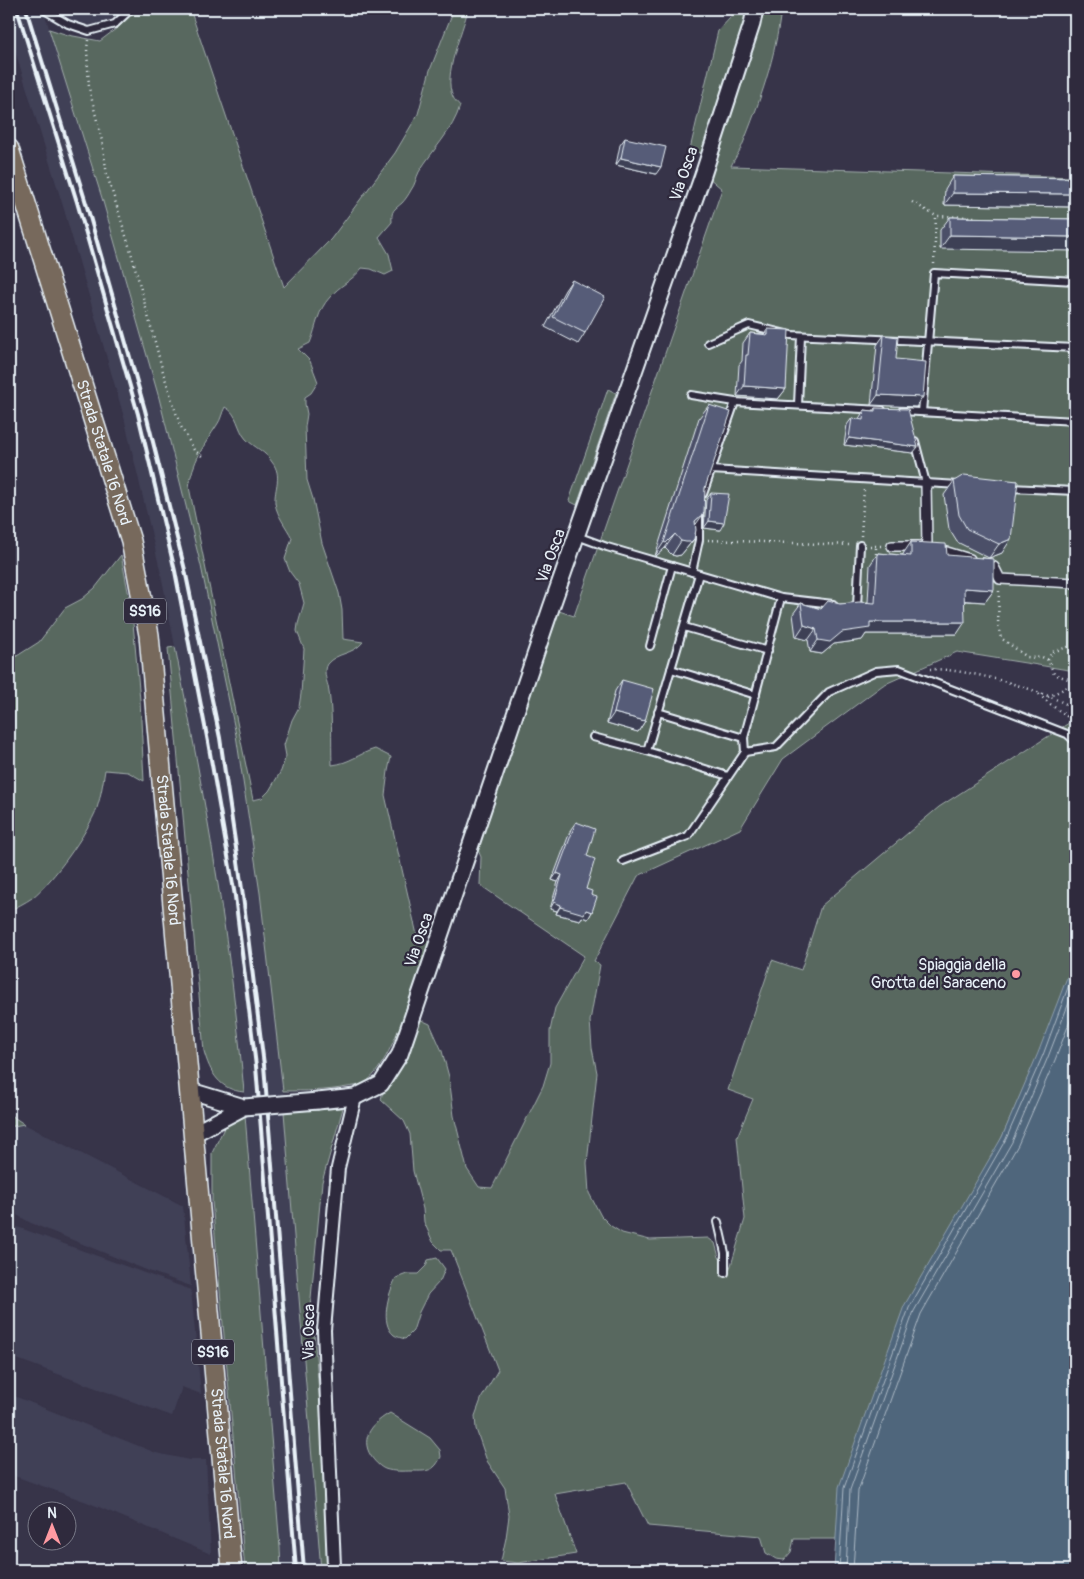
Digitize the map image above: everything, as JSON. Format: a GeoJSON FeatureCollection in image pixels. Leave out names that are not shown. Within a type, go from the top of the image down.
{"type":"FeatureCollection","features":[{"type":"Feature","properties":{"kind":"main road","name":"Strada Statale 16 Nord"},"geometry":{"type":"LineString","coordinates":[[9,149],[132,541],[149,635],[195,1133],[232,1570]]}},
{"type":"Feature","properties":{"kind":"street","name":"Via Osca"},"geometry":{"type":"LineString","coordinates":[[244,1107],[318,1102],[354,1097],[381,1084],[400,1054],[703,175],[752,24],[755,9]]}},
{"type":"Feature","properties":{"kind":"street"},"geometry":{"type":"LineString","coordinates":[[926,483],[927,546]]}},
{"type":"Feature","properties":{"kind":"street"},"geometry":{"type":"LineString","coordinates":[[892,546],[927,546],[994,567],[1000,579],[1075,583]]}},
{"type":"Feature","properties":{"kind":"street"},"geometry":{"type":"LineString","coordinates":[[191,1091],[244,1107]]}},
{"type":"Feature","properties":{"kind":"street","name":"Via Osca"},"geometry":{"type":"LineString","coordinates":[[336,1570],[324,1330],[338,1168],[354,1097]]}},
{"type":"Feature","properties":{"kind":"street"},"geometry":{"type":"LineString","coordinates":[[195,1133],[244,1107]]}},
{"type":"Feature","properties":{"kind":"lane"},"geometry":{"type":"LineString","coordinates":[[46,11],[68,24],[89,31],[115,24],[131,9]]}},
{"type":"Feature","properties":{"kind":"lane"},"geometry":{"type":"LineString","coordinates":[[922,412],[934,273],[1075,281]]}},
{"type":"Feature","properties":{"kind":"lane"},"geometry":{"type":"LineString","coordinates":[[708,343],[749,325],[801,336],[1075,348]]}},
{"type":"Feature","properties":{"kind":"lane"},"geometry":{"type":"LineString","coordinates":[[798,406],[801,336]]}},
{"type":"Feature","properties":{"kind":"lane"},"geometry":{"type":"LineString","coordinates":[[691,395],[734,402],[887,410]]}},
{"type":"Feature","properties":{"kind":"lane"},"geometry":{"type":"LineString","coordinates":[[692,572],[699,540],[700,503],[734,402]]}},
{"type":"Feature","properties":{"kind":"lane"},"geometry":{"type":"LineString","coordinates":[[897,411],[1075,421]]}},
{"type":"Feature","properties":{"kind":"lane"},"geometry":{"type":"LineString","coordinates":[[907,412],[909,420]]}},
{"type":"Feature","properties":{"kind":"lane"},"geometry":{"type":"LineString","coordinates":[[912,429],[926,483]]}},
{"type":"Feature","properties":{"kind":"lane"},"geometry":{"type":"LineString","coordinates":[[711,470],[966,485]]}},
{"type":"Feature","properties":{"kind":"lane"},"geometry":{"type":"LineString","coordinates":[[1006,487],[1075,491]]}},
{"type":"Feature","properties":{"kind":"lane"},"geometry":{"type":"LineString","coordinates":[[577,536],[607,547],[781,598],[838,605]]}},
{"type":"Feature","properties":{"kind":"lane"},"geometry":{"type":"LineString","coordinates":[[847,606],[857,607],[860,545]]}},
{"type":"Feature","properties":{"kind":"lane"},"geometry":{"type":"LineString","coordinates":[[650,646],[672,566]]}},
{"type":"Feature","properties":{"kind":"lane"},"geometry":{"type":"LineString","coordinates":[[647,751],[699,574]]}},
{"type":"Feature","properties":{"kind":"lane"},"geometry":{"type":"LineString","coordinates":[[624,861],[688,836],[745,752],[744,738],[781,598]]}},
{"type":"Feature","properties":{"kind":"lane"},"geometry":{"type":"LineString","coordinates":[[684,627],[768,651]]}},
{"type":"Feature","properties":{"kind":"lane"},"geometry":{"type":"LineString","coordinates":[[745,752],[776,747],[829,692],[876,671],[899,669],[1066,734],[1075,741]]}},
{"type":"Feature","properties":{"kind":"lane"},"geometry":{"type":"LineString","coordinates":[[671,670],[756,695]]}},
{"type":"Feature","properties":{"kind":"lane"},"geometry":{"type":"LineString","coordinates":[[658,712],[744,738]]}},
{"type":"Feature","properties":{"kind":"lane"},"geometry":{"type":"LineString","coordinates":[[593,737],[647,751],[728,776]]}},
{"type":"Feature","properties":{"kind":"lane"},"geometry":{"type":"LineString","coordinates":[[718,1222],[725,1253],[725,1273]]}},
{"type":"Feature","properties":{"kind":"path"},"geometry":{"type":"LineString","coordinates":[[89,31],[87,49],[89,88],[102,141],[107,174],[163,372],[180,425],[194,450],[202,456]]}},
{"type":"Feature","properties":{"kind":"path"},"geometry":{"type":"LineString","coordinates":[[912,202],[936,216],[986,218]]}},
{"type":"Feature","properties":{"kind":"path"},"geometry":{"type":"LineString","coordinates":[[934,273],[936,216]]}},
{"type":"Feature","properties":{"kind":"path"},"geometry":{"type":"LineString","coordinates":[[860,545],[865,479]]}},
{"type":"Feature","properties":{"kind":"path"},"geometry":{"type":"LineString","coordinates":[[699,540],[892,546]]}},
{"type":"Feature","properties":{"kind":"path"},"geometry":{"type":"LineString","coordinates":[[876,546],[876,566]]}},
{"type":"Feature","properties":{"kind":"path"},"geometry":{"type":"LineString","coordinates":[[1000,579],[998,625],[1001,638],[1027,657],[1035,658],[1042,656],[1048,660],[1054,674],[1075,683],[1048,697]]}},
{"type":"Feature","properties":{"kind":"path"},"geometry":{"type":"LineString","coordinates":[[1048,660],[1052,652],[1071,646],[1075,647]]}},
{"type":"Feature","properties":{"kind":"path"},"geometry":{"type":"LineString","coordinates":[[928,669],[946,669],[1005,682],[1064,703],[1075,709]]}},
{"type":"Feature","properties":{"kind":"path"},"geometry":{"type":"LineString","coordinates":[[1038,693],[1048,705],[1066,714],[1075,723]]}},
{"type":"Feature","properties":{"kind":"shaded area"},"geometry":{"type":"Polygon","coordinates":[[[9,9],[43,9],[102,198],[162,405],[201,566],[236,735],[260,893],[281,1063],[321,1570],[281,1570],[242,1068],[220,898],[194,744],[161,574],[124,417],[63,206],[9,31],[9,9]]]}},
{"type":"Feature","properties":{"kind":"shaded area"},"geometry":{"type":"Polygon","coordinates":[[[53,9],[125,9],[108,21],[91,25],[72,20],[53,9]]]}},
{"type":"Feature","properties":{"kind":"shaded area"},"geometry":{"type":"Polygon","coordinates":[[[24,1124],[183,1206],[191,1286],[31,1223],[10,1211],[9,1127],[24,1124]]]}},
{"type":"Feature","properties":{"kind":"shaded area"},"geometry":{"type":"Polygon","coordinates":[[[9,1224],[191,1290],[201,1394],[182,1387],[172,1416],[9,1356],[9,1224]]]}},
{"type":"Feature","properties":{"kind":"shaded area"},"geometry":{"type":"Polygon","coordinates":[[[9,1394],[156,1453],[189,1460],[206,1460],[211,1554],[87,1502],[9,1474],[9,1394]]]}},
{"type":"Feature","properties":{"kind":"green space"},"geometry":{"type":"Polygon","coordinates":[[[137,9],[190,9],[284,287],[331,239],[395,153],[418,114],[430,70],[454,9],[468,9],[454,53],[450,77],[450,88],[453,97],[460,106],[457,115],[419,172],[414,186],[394,211],[392,222],[379,237],[389,254],[393,271],[385,275],[371,269],[362,268],[326,302],[320,313],[310,343],[298,349],[310,361],[318,382],[311,393],[305,397],[307,414],[305,427],[307,480],[322,543],[339,593],[342,610],[343,639],[363,642],[355,649],[335,657],[327,664],[325,669],[331,706],[332,765],[375,749],[391,757],[385,795],[417,935],[429,941],[403,1020],[393,1042],[373,1076],[359,1085],[323,1090],[283,1091],[260,893],[236,735],[201,566],[159,398],[102,198],[49,29],[100,41],[121,25],[137,9]],[[225,407],[218,423],[199,454],[189,487],[253,800],[262,798],[269,791],[281,771],[286,756],[284,745],[292,720],[299,707],[304,649],[297,631],[304,603],[299,584],[290,572],[285,559],[292,538],[276,508],[277,472],[267,455],[246,439],[235,417],[225,407]]]}},
{"type":"Feature","properties":{"kind":"green space"},"geometry":{"type":"Polygon","coordinates":[[[736,9],[748,9],[740,45],[701,153],[690,149],[718,31],[736,9]]]}},
{"type":"Feature","properties":{"kind":"green space"},"geometry":{"type":"Polygon","coordinates":[[[763,9],[781,9],[779,27],[766,79],[755,112],[742,146],[731,166],[1075,177],[1075,671],[957,652],[883,685],[783,759],[740,829],[638,876],[594,961],[600,965],[590,1021],[592,1048],[597,1073],[587,1163],[589,1193],[601,1216],[622,1233],[650,1240],[708,1238],[715,1243],[719,1257],[729,1272],[745,1219],[737,1137],[753,1099],[728,1090],[772,960],[801,970],[821,906],[939,807],[1075,719],[1075,970],[1002,1137],[860,1431],[836,1539],[794,1539],[791,1552],[784,1560],[776,1559],[766,1553],[761,1536],[648,1526],[626,1482],[555,1494],[576,1554],[518,1563],[501,1561],[509,1516],[505,1488],[487,1461],[476,1429],[475,1416],[482,1397],[498,1370],[451,1250],[441,1250],[433,1242],[424,1222],[423,1209],[413,1171],[410,1134],[404,1121],[381,1100],[419,1019],[430,1024],[442,1051],[449,1077],[454,1116],[467,1169],[479,1187],[492,1188],[543,1086],[550,1063],[550,1031],[555,1008],[584,956],[480,885],[481,857],[478,850],[559,611],[574,616],[722,189],[708,177],[746,68],[763,9]]]}},
{"type":"Feature","properties":{"kind":"green space"},"geometry":{"type":"Polygon","coordinates":[[[608,389],[616,393],[577,505],[569,501],[608,389]]]}},
{"type":"Feature","properties":{"kind":"green space"},"geometry":{"type":"Polygon","coordinates":[[[121,555],[132,612],[140,700],[144,781],[128,772],[105,770],[97,808],[78,843],[41,890],[29,900],[9,911],[9,661],[39,642],[65,608],[82,599],[95,588],[121,555]]]}},
{"type":"Feature","properties":{"kind":"green space"},"geometry":{"type":"Polygon","coordinates":[[[175,647],[216,869],[232,980],[244,1092],[228,1088],[217,1079],[209,1066],[204,1051],[168,648],[175,647]]]}},
{"type":"Feature","properties":{"kind":"green space"},"geometry":{"type":"Polygon","coordinates":[[[343,1108],[322,1182],[311,1298],[334,1570],[321,1570],[284,1112],[343,1108]]]}},
{"type":"Feature","properties":{"kind":"green space"},"geometry":{"type":"Polygon","coordinates":[[[9,1114],[24,1124],[9,1127],[9,1114]]]}},
{"type":"Feature","properties":{"kind":"green space"},"geometry":{"type":"Polygon","coordinates":[[[245,1115],[281,1570],[245,1570],[212,1201],[212,1153],[225,1126],[245,1115]]]}},
{"type":"Feature","properties":{"kind":"green space"},"geometry":{"type":"Polygon","coordinates":[[[437,1258],[445,1269],[440,1281],[428,1294],[419,1312],[413,1331],[405,1339],[395,1336],[389,1330],[386,1315],[388,1299],[396,1278],[407,1274],[418,1274],[426,1266],[428,1260],[437,1258]]]}},
{"type":"Feature","properties":{"kind":"green space"},"geometry":{"type":"Polygon","coordinates":[[[390,1413],[430,1438],[440,1450],[441,1457],[432,1469],[424,1471],[388,1470],[379,1465],[371,1456],[367,1443],[370,1431],[390,1413]]]}},
{"type":"Feature","properties":{"kind":"water"},"geometry":{"type":"Polygon","coordinates":[[[1075,963],[1075,1570],[834,1570],[839,1487],[904,1306],[1002,1137],[1038,1053],[1066,980],[1075,963]]]}},
{"type":"Feature","properties":{"kind":"building"},"geometry":{"type":"Polygon","coordinates":[[[625,138],[666,147],[661,167],[621,158],[625,138]]]}},
{"type":"Feature","properties":{"kind":"building"},"geometry":{"type":"Polygon","coordinates":[[[953,176],[1075,178],[1075,194],[953,193],[953,176]]]}},
{"type":"Feature","properties":{"kind":"building"},"geometry":{"type":"Polygon","coordinates":[[[950,217],[1075,219],[1075,237],[950,235],[950,217]]]}},
{"type":"Feature","properties":{"kind":"building"},"geometry":{"type":"Polygon","coordinates":[[[572,280],[605,297],[585,333],[553,317],[572,280]]]}},
{"type":"Feature","properties":{"kind":"building"},"geometry":{"type":"Polygon","coordinates":[[[768,329],[789,330],[786,389],[744,386],[750,333],[768,335],[768,329]]]}},
{"type":"Feature","properties":{"kind":"building"},"geometry":{"type":"Polygon","coordinates":[[[884,335],[898,337],[896,359],[926,362],[923,397],[878,395],[884,335]]]}},
{"type":"Feature","properties":{"kind":"building"},"geometry":{"type":"Polygon","coordinates":[[[709,405],[731,412],[705,488],[704,513],[695,521],[696,530],[694,539],[691,542],[681,541],[675,534],[666,543],[664,542],[709,405]]]}},
{"type":"Feature","properties":{"kind":"building"},"geometry":{"type":"Polygon","coordinates":[[[875,408],[908,409],[918,447],[849,438],[852,418],[863,420],[864,410],[875,411],[875,408]]]}},
{"type":"Feature","properties":{"kind":"building"},"geometry":{"type":"Polygon","coordinates":[[[964,475],[1018,481],[1011,539],[999,544],[967,529],[959,515],[954,481],[964,475]]]}},
{"type":"Feature","properties":{"kind":"building"},"geometry":{"type":"Polygon","coordinates":[[[711,493],[729,494],[724,523],[709,521],[711,493]]]}},
{"type":"Feature","properties":{"kind":"building"},"geometry":{"type":"Polygon","coordinates":[[[911,542],[946,544],[947,555],[994,559],[994,590],[964,588],[965,622],[870,622],[870,628],[842,632],[830,642],[818,640],[816,629],[804,625],[801,603],[821,609],[828,601],[840,604],[875,603],[878,553],[911,556],[911,542]]]}},
{"type":"Feature","properties":{"kind":"building"},"geometry":{"type":"Polygon","coordinates":[[[622,680],[654,689],[645,721],[614,713],[622,680]]]}},
{"type":"Feature","properties":{"kind":"building"},"geometry":{"type":"Polygon","coordinates":[[[576,822],[595,829],[587,856],[595,859],[586,889],[592,891],[591,895],[597,897],[592,912],[586,910],[584,914],[560,907],[561,905],[554,902],[562,875],[557,873],[576,822]]]}},
{"type":"Feature","properties":{"kind":"railway"},"geometry":{"type":"LineString","coordinates":[[17,9],[77,202],[138,414],[175,571],[208,742],[235,896],[256,1066],[296,1570]]}},
{"type":"Feature","properties":{"kind":"railway"},"geometry":{"type":"LineString","coordinates":[[26,9],[86,203],[145,410],[185,570],[220,738],[243,896],[264,1065],[304,1570]]}},
{"type":"Feature","properties":{"kind":"place","name":"Spiaggia della Grotta del Saraceno"},"geometry":{"type":"Point","coordinates":[1016,974]}}]}
